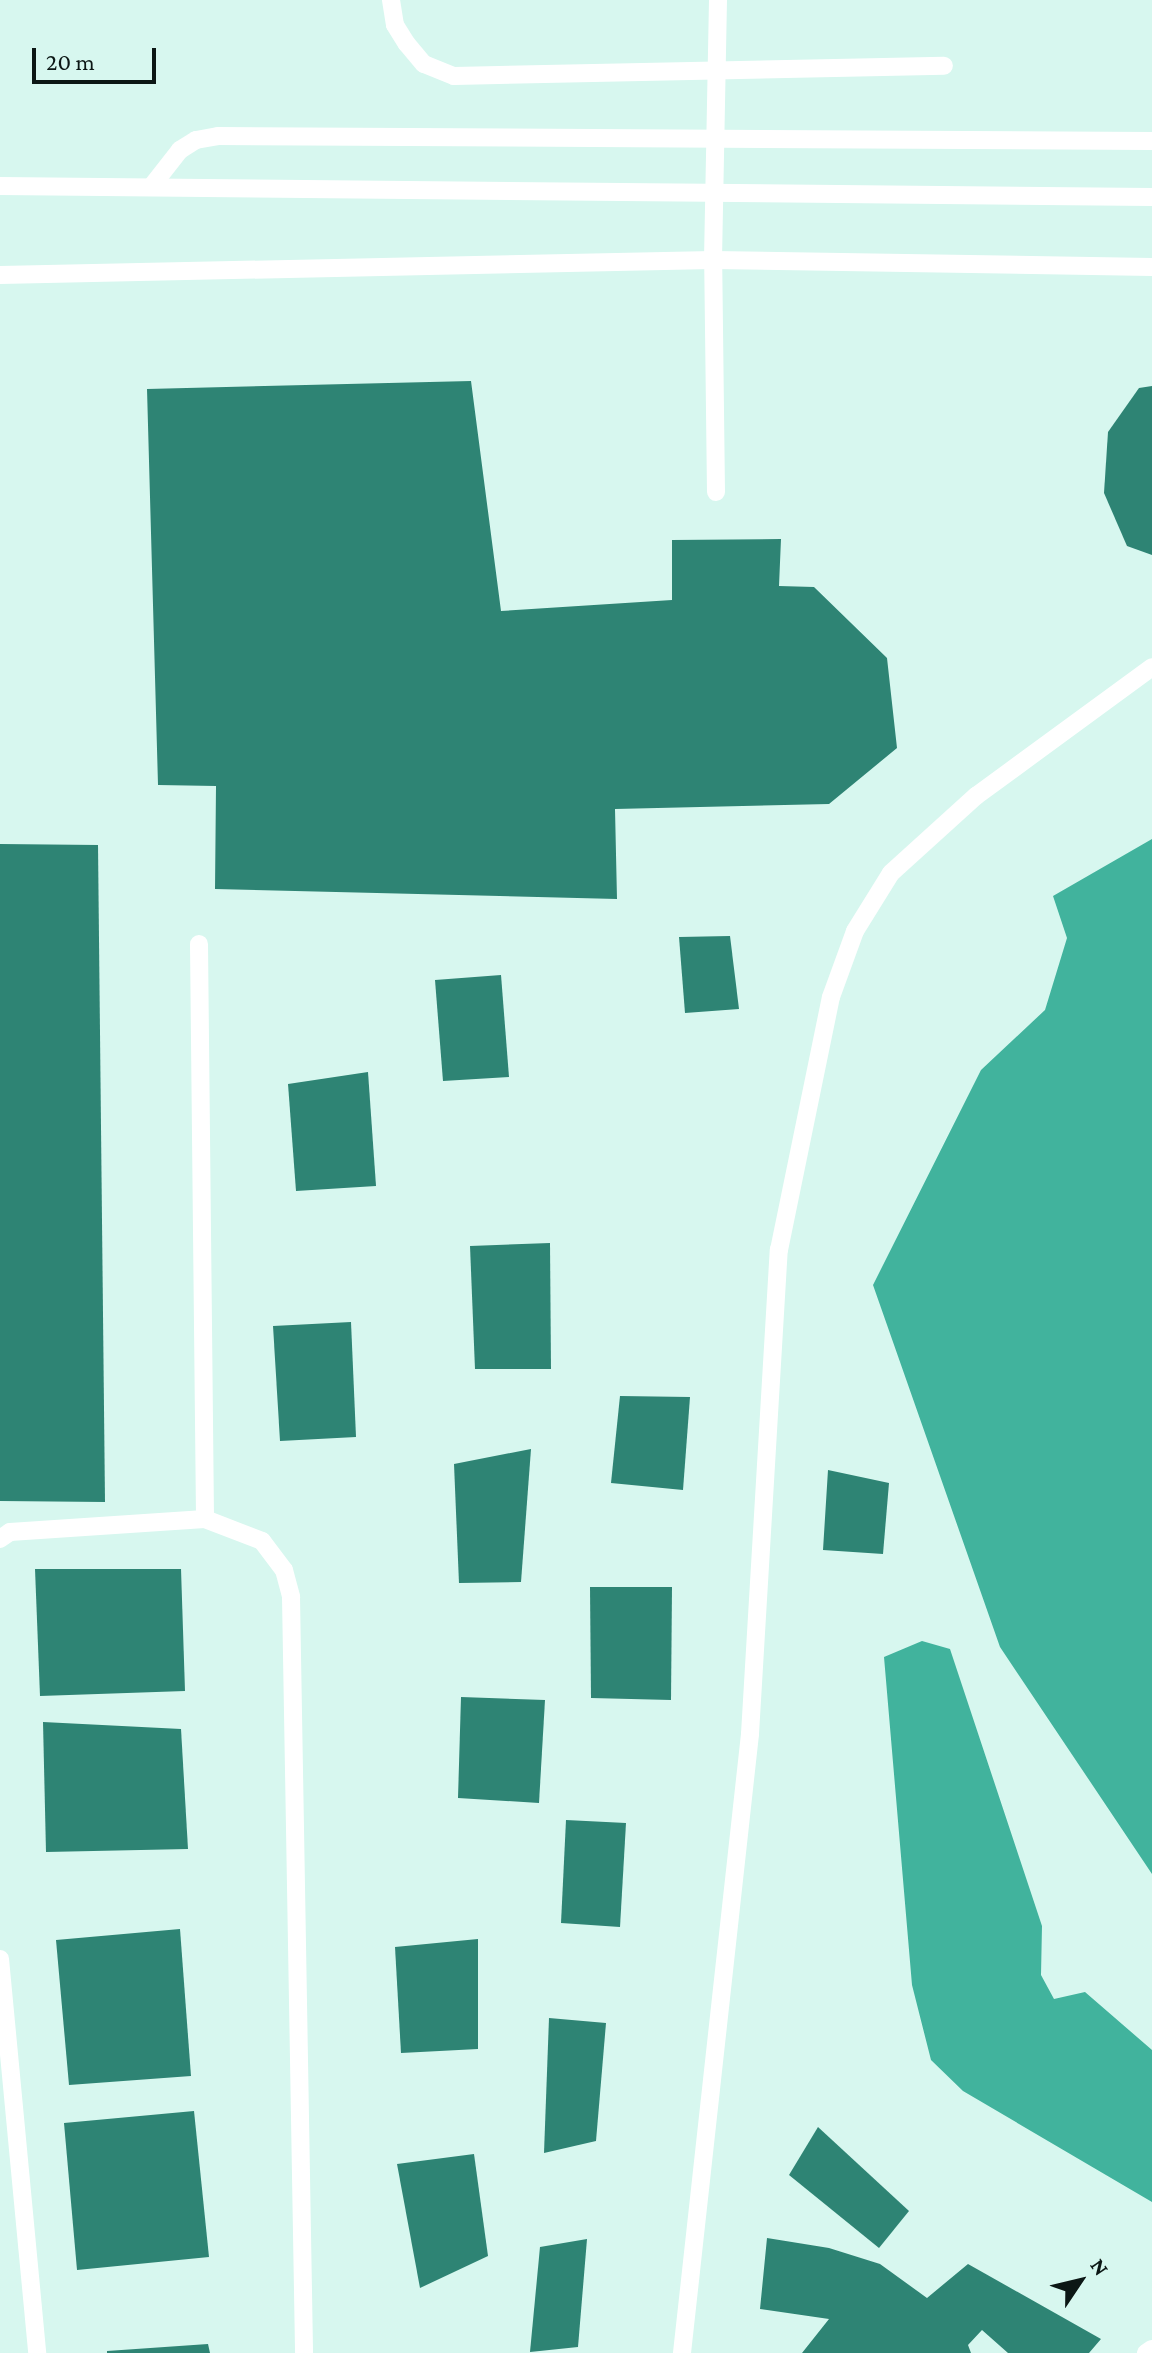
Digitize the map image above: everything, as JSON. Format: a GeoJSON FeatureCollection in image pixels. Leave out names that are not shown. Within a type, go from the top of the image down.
{"type":"FeatureCollection","features":[{"type":"Feature","properties":{"kind":"lane"},"geometry":{"type":"LineString","coordinates":[[391,0],[395,25],[407,44],[424,64],[454,76],[718,74],[944,66]]}},
{"type":"Feature","properties":{"kind":"lane"},"geometry":{"type":"LineString","coordinates":[[716,492],[713,260],[717,192],[718,0]]}},
{"type":"Feature","properties":{"kind":"lane"},"geometry":{"type":"LineString","coordinates":[[151,187],[180,150],[196,140],[218,136],[717,142],[1152,141]]}},
{"type":"Feature","properties":{"kind":"lane"},"geometry":{"type":"LineString","coordinates":[[0,186],[1152,197]]}},
{"type":"Feature","properties":{"kind":"lane"},"geometry":{"type":"LineString","coordinates":[[0,275],[713,260],[1152,267]]}},
{"type":"Feature","properties":{"kind":"lane"},"geometry":{"type":"LineString","coordinates":[[682,2353],[750,1734],[779,1250],[831,997],[855,931],[891,873],[976,796],[1152,667]]}},
{"type":"Feature","properties":{"kind":"lane"},"geometry":{"type":"LineString","coordinates":[[199,944],[205,1519]]}},
{"type":"Feature","properties":{"kind":"lane"},"geometry":{"type":"LineString","coordinates":[[0,1539],[10,1532],[205,1519],[262,1541],[284,1570],[291,1597],[304,2353]]}},
{"type":"Feature","properties":{"kind":"lane"},"geometry":{"type":"LineString","coordinates":[[0,1959],[37,2353]]}},
{"type":"Feature","properties":{"kind":"lane"},"geometry":{"type":"LineString","coordinates":[[1146,2353],[1152,2349]]}},
{"type":"Feature","properties":{"kind":"shaded area"},"geometry":{"type":"Polygon","coordinates":[[[1152,839],[1152,1874],[1000,1647],[873,1285],[981,1070],[1045,1010],[1067,938],[1053,896],[1152,839]]]}},
{"type":"Feature","properties":{"kind":"shaded area"},"geometry":{"type":"Polygon","coordinates":[[[922,1641],[950,1649],[1042,1926],[1041,1975],[1054,1999],[1085,1992],[1152,2050],[1152,2202],[963,2091],[931,2060],[912,1985],[884,1657],[922,1641]]]}},
{"type":"Feature","properties":{"kind":"building"},"geometry":{"type":"Polygon","coordinates":[[[471,381],[501,611],[672,600],[672,540],[781,539],[779,586],[814,587],[887,658],[897,748],[829,804],[615,809],[617,899],[215,889],[216,786],[158,785],[147,389],[471,381]]]}},
{"type":"Feature","properties":{"kind":"building"},"geometry":{"type":"Polygon","coordinates":[[[1152,386],[1152,555],[1127,546],[1104,493],[1108,432],[1139,388],[1152,386]]]}},
{"type":"Feature","properties":{"kind":"building"},"geometry":{"type":"Polygon","coordinates":[[[0,844],[98,845],[105,1502],[0,1501],[0,844]]]}},
{"type":"Feature","properties":{"kind":"building"},"geometry":{"type":"Polygon","coordinates":[[[730,936],[739,1009],[685,1013],[679,937],[730,936]]]}},
{"type":"Feature","properties":{"kind":"building"},"geometry":{"type":"Polygon","coordinates":[[[501,975],[509,1077],[443,1081],[435,980],[501,975]]]}},
{"type":"Feature","properties":{"kind":"building"},"geometry":{"type":"Polygon","coordinates":[[[368,1072],[376,1186],[296,1191],[288,1084],[368,1072]]]}},
{"type":"Feature","properties":{"kind":"building"},"geometry":{"type":"Polygon","coordinates":[[[550,1243],[551,1369],[475,1369],[470,1246],[550,1243]]]}},
{"type":"Feature","properties":{"kind":"building"},"geometry":{"type":"Polygon","coordinates":[[[351,1322],[356,1437],[280,1441],[273,1326],[351,1322]]]}},
{"type":"Feature","properties":{"kind":"building"},"geometry":{"type":"Polygon","coordinates":[[[620,1396],[690,1397],[683,1490],[611,1483],[620,1396]]]}},
{"type":"Feature","properties":{"kind":"building"},"geometry":{"type":"Polygon","coordinates":[[[531,1449],[521,1582],[459,1583],[454,1464],[531,1449]]]}},
{"type":"Feature","properties":{"kind":"building"},"geometry":{"type":"Polygon","coordinates":[[[828,1470],[889,1483],[883,1554],[823,1550],[828,1470]]]}},
{"type":"Feature","properties":{"kind":"building"},"geometry":{"type":"Polygon","coordinates":[[[35,1569],[181,1569],[185,1691],[40,1696],[35,1569]]]}},
{"type":"Feature","properties":{"kind":"building"},"geometry":{"type":"Polygon","coordinates":[[[590,1587],[672,1587],[671,1700],[591,1698],[590,1587]]]}},
{"type":"Feature","properties":{"kind":"building"},"geometry":{"type":"Polygon","coordinates":[[[461,1697],[545,1700],[539,1803],[458,1798],[461,1697]]]}},
{"type":"Feature","properties":{"kind":"building"},"geometry":{"type":"Polygon","coordinates":[[[43,1722],[181,1729],[188,1849],[46,1852],[43,1722]]]}},
{"type":"Feature","properties":{"kind":"building"},"geometry":{"type":"Polygon","coordinates":[[[566,1820],[626,1823],[620,1927],[561,1923],[566,1820]]]}},
{"type":"Feature","properties":{"kind":"building"},"geometry":{"type":"Polygon","coordinates":[[[180,1929],[191,2076],[69,2085],[56,1940],[180,1929]]]}},
{"type":"Feature","properties":{"kind":"building"},"geometry":{"type":"Polygon","coordinates":[[[478,1939],[478,2049],[401,2053],[395,1947],[478,1939]]]}},
{"type":"Feature","properties":{"kind":"building"},"geometry":{"type":"Polygon","coordinates":[[[549,2018],[606,2023],[596,2141],[544,2153],[549,2018]]]}},
{"type":"Feature","properties":{"kind":"building"},"geometry":{"type":"Polygon","coordinates":[[[194,2111],[209,2257],[77,2270],[64,2123],[194,2111]]]}},
{"type":"Feature","properties":{"kind":"building"},"geometry":{"type":"Polygon","coordinates":[[[818,2127],[909,2211],[879,2248],[789,2175],[818,2127]]]}},
{"type":"Feature","properties":{"kind":"building"},"geometry":{"type":"Polygon","coordinates":[[[474,2154],[488,2256],[420,2288],[397,2164],[474,2154]]]}},
{"type":"Feature","properties":{"kind":"building"},"geometry":{"type":"Polygon","coordinates":[[[767,2238],[829,2248],[880,2264],[927,2298],[968,2264],[1101,2339],[1089,2353],[1008,2353],[982,2330],[968,2345],[971,2353],[802,2353],[829,2319],[760,2309],[767,2238]]]}},
{"type":"Feature","properties":{"kind":"building"},"geometry":{"type":"Polygon","coordinates":[[[587,2239],[578,2347],[530,2352],[540,2247],[587,2239]]]}},
{"type":"Feature","properties":{"kind":"building"},"geometry":{"type":"Polygon","coordinates":[[[208,2344],[210,2353],[107,2353],[107,2351],[208,2344]]]}}]}
